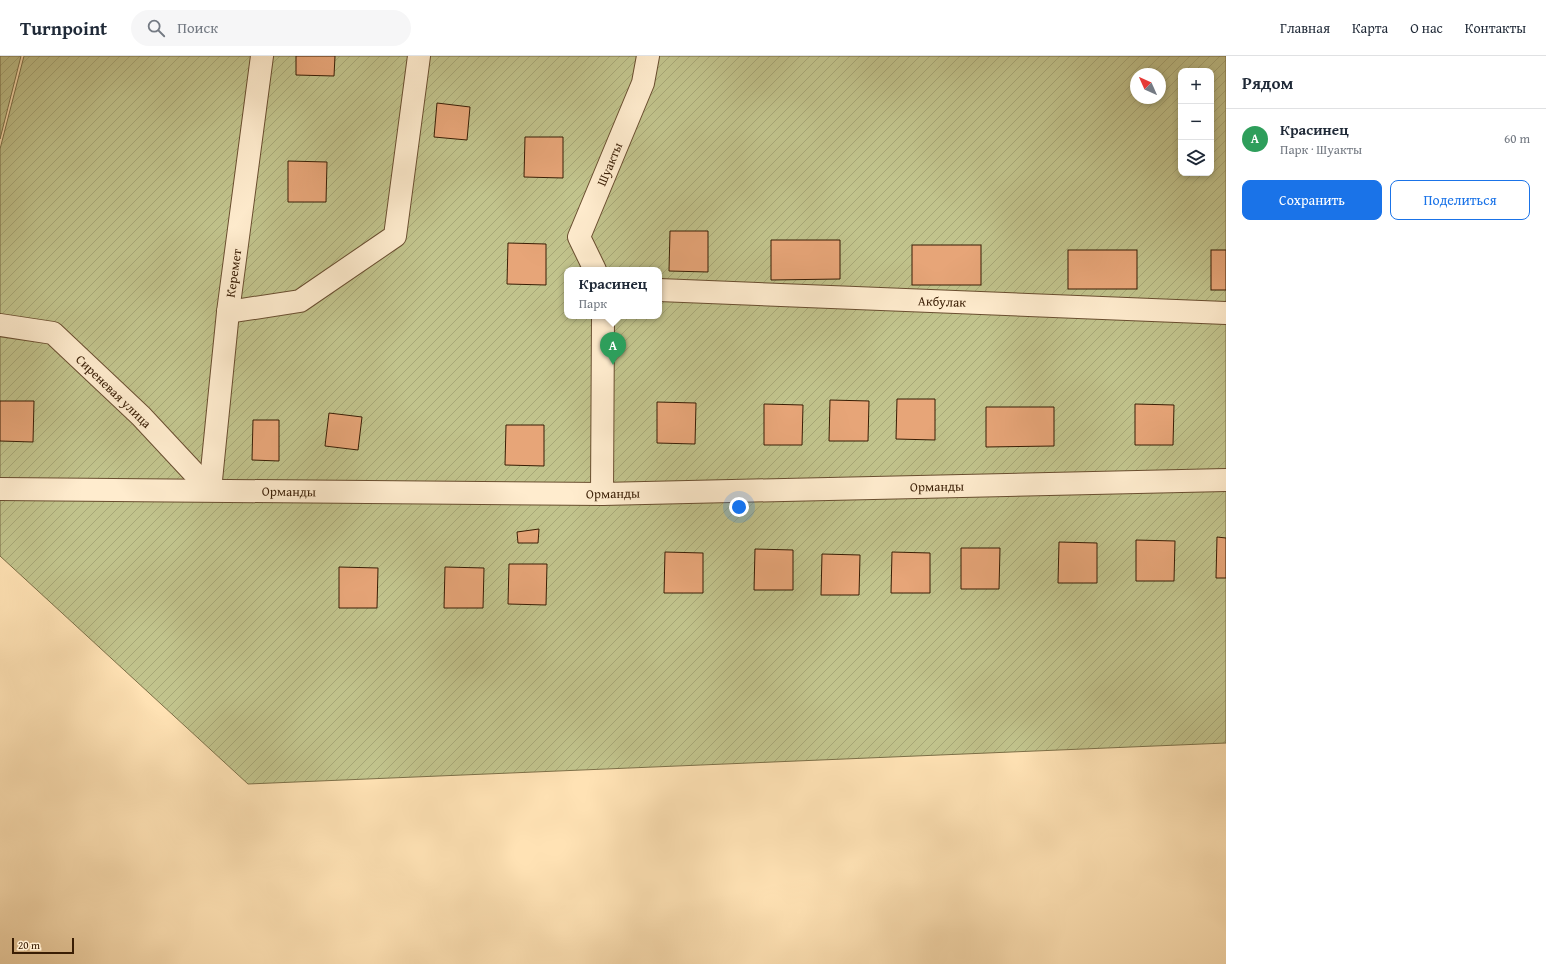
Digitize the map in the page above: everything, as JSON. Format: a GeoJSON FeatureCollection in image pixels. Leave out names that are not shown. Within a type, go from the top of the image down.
{"type":"FeatureCollection","features":[{"type":"Feature","properties":{"kind":"street","name":"Керемет"},"geometry":{"type":"LineString","coordinates":[[210,490],[228,312],[262,56]]}},
{"type":"Feature","properties":{"kind":"street"},"geometry":{"type":"LineString","coordinates":[[228,312],[300,301],[395,236],[419,56]]}},
{"type":"Feature","properties":{"kind":"street","name":"Шуакты"},"geometry":{"type":"LineString","coordinates":[[594,267],[579,237],[643,83],[648,56]]}},
{"type":"Feature","properties":{"kind":"street","name":"Акбулак"},"geometry":{"type":"LineString","coordinates":[[662,290],[1226,313]]}},
{"type":"Feature","properties":{"kind":"street"},"geometry":{"type":"LineString","coordinates":[[602,494],[603,319]]}},
{"type":"Feature","properties":{"kind":"street","name":"Сиреневая улица"},"geometry":{"type":"LineString","coordinates":[[0,325],[53,333],[141,416],[210,490]]}},
{"type":"Feature","properties":{"kind":"street","name":"Орманды"},"geometry":{"type":"LineString","coordinates":[[0,489],[602,494],[1226,480]]}},
{"type":"Feature","properties":{"kind":"green space"},"geometry":{"type":"Polygon","coordinates":[[[0,56],[21,56],[0,139],[0,56]]]}},
{"type":"Feature","properties":{"kind":"green space"},"geometry":{"type":"Polygon","coordinates":[[[24,56],[1226,56],[1226,743],[248,784],[0,556],[0,149],[24,56]]]}},
{"type":"Feature","properties":{"kind":"building"},"geometry":{"type":"Polygon","coordinates":[[[296,56],[335,56],[334,76],[296,75],[296,56]]]}},
{"type":"Feature","properties":{"kind":"building"},"geometry":{"type":"Polygon","coordinates":[[[437,103],[470,107],[467,140],[434,137],[437,103]]]}},
{"type":"Feature","properties":{"kind":"building"},"geometry":{"type":"Polygon","coordinates":[[[525,137],[563,137],[563,178],[524,177],[525,137]]]}},
{"type":"Feature","properties":{"kind":"building"},"geometry":{"type":"Polygon","coordinates":[[[288,161],[327,162],[326,202],[288,202],[288,161]]]}},
{"type":"Feature","properties":{"kind":"building"},"geometry":{"type":"Polygon","coordinates":[[[670,231],[708,231],[708,272],[669,271],[670,231]]]}},
{"type":"Feature","properties":{"kind":"building"},"geometry":{"type":"Polygon","coordinates":[[[771,240],[840,240],[840,279],[771,280],[771,240]]]}},
{"type":"Feature","properties":{"kind":"building"},"geometry":{"type":"Polygon","coordinates":[[[508,243],[546,244],[546,285],[507,284],[508,243]]]}},
{"type":"Feature","properties":{"kind":"building"},"geometry":{"type":"Polygon","coordinates":[[[912,245],[981,245],[981,285],[912,285],[912,245]]]}},
{"type":"Feature","properties":{"kind":"building"},"geometry":{"type":"Polygon","coordinates":[[[1068,250],[1137,250],[1137,289],[1068,289],[1068,250]]]}},
{"type":"Feature","properties":{"kind":"building"},"geometry":{"type":"Polygon","coordinates":[[[1211,250],[1226,250],[1226,290],[1211,290],[1211,250]]]}},
{"type":"Feature","properties":{"kind":"building"},"geometry":{"type":"Polygon","coordinates":[[[897,399],[935,399],[935,440],[896,439],[897,399]]]}},
{"type":"Feature","properties":{"kind":"building"},"geometry":{"type":"Polygon","coordinates":[[[830,400],[869,401],[868,441],[829,441],[830,400]]]}},
{"type":"Feature","properties":{"kind":"building"},"geometry":{"type":"Polygon","coordinates":[[[0,401],[34,401],[33,442],[0,441],[0,401]]]}},
{"type":"Feature","properties":{"kind":"building"},"geometry":{"type":"Polygon","coordinates":[[[657,402],[696,403],[695,444],[657,443],[657,402]]]}},
{"type":"Feature","properties":{"kind":"building"},"geometry":{"type":"Polygon","coordinates":[[[764,404],[803,405],[802,445],[764,445],[764,404]]]}},
{"type":"Feature","properties":{"kind":"building"},"geometry":{"type":"Polygon","coordinates":[[[1135,404],[1174,405],[1173,445],[1135,445],[1135,404]]]}},
{"type":"Feature","properties":{"kind":"building"},"geometry":{"type":"Polygon","coordinates":[[[986,407],[1054,407],[1054,446],[986,447],[986,407]]]}},
{"type":"Feature","properties":{"kind":"building"},"geometry":{"type":"Polygon","coordinates":[[[329,413],[362,417],[358,450],[325,446],[329,413]]]}},
{"type":"Feature","properties":{"kind":"building"},"geometry":{"type":"Polygon","coordinates":[[[253,420],[279,420],[279,461],[252,460],[253,420]]]}},
{"type":"Feature","properties":{"kind":"building"},"geometry":{"type":"Polygon","coordinates":[[[506,425],[544,425],[544,466],[505,465],[506,425]]]}},
{"type":"Feature","properties":{"kind":"building"},"geometry":{"type":"Polygon","coordinates":[[[539,529],[538,543],[518,543],[517,532],[539,529]]]}},
{"type":"Feature","properties":{"kind":"building"},"geometry":{"type":"Polygon","coordinates":[[[1217,537],[1226,538],[1226,578],[1216,578],[1217,537]]]}},
{"type":"Feature","properties":{"kind":"building"},"geometry":{"type":"Polygon","coordinates":[[[1136,540],[1175,541],[1174,581],[1136,581],[1136,540]]]}},
{"type":"Feature","properties":{"kind":"building"},"geometry":{"type":"Polygon","coordinates":[[[1059,542],[1097,543],[1097,583],[1058,583],[1059,542]]]}},
{"type":"Feature","properties":{"kind":"building"},"geometry":{"type":"Polygon","coordinates":[[[961,548],[1000,548],[999,589],[961,589],[961,548]]]}},
{"type":"Feature","properties":{"kind":"building"},"geometry":{"type":"Polygon","coordinates":[[[755,549],[793,550],[793,590],[754,590],[755,549]]]}},
{"type":"Feature","properties":{"kind":"building"},"geometry":{"type":"Polygon","coordinates":[[[665,552],[703,553],[703,593],[664,593],[665,552]]]}},
{"type":"Feature","properties":{"kind":"building"},"geometry":{"type":"Polygon","coordinates":[[[892,552],[930,553],[930,593],[891,593],[892,552]]]}},
{"type":"Feature","properties":{"kind":"building"},"geometry":{"type":"Polygon","coordinates":[[[822,554],[860,555],[859,595],[821,595],[822,554]]]}},
{"type":"Feature","properties":{"kind":"building"},"geometry":{"type":"Polygon","coordinates":[[[509,564],[547,564],[546,605],[508,604],[509,564]]]}},
{"type":"Feature","properties":{"kind":"building"},"geometry":{"type":"Polygon","coordinates":[[[339,567],[378,568],[377,608],[339,608],[339,567]]]}},
{"type":"Feature","properties":{"kind":"building"},"geometry":{"type":"Polygon","coordinates":[[[445,567],[484,568],[483,608],[444,608],[445,567]]]}},
{"type":"Feature","properties":{"kind":"place","name":"Красинец"},"geometry":{"type":"Point","coordinates":[613,365]}}]}
